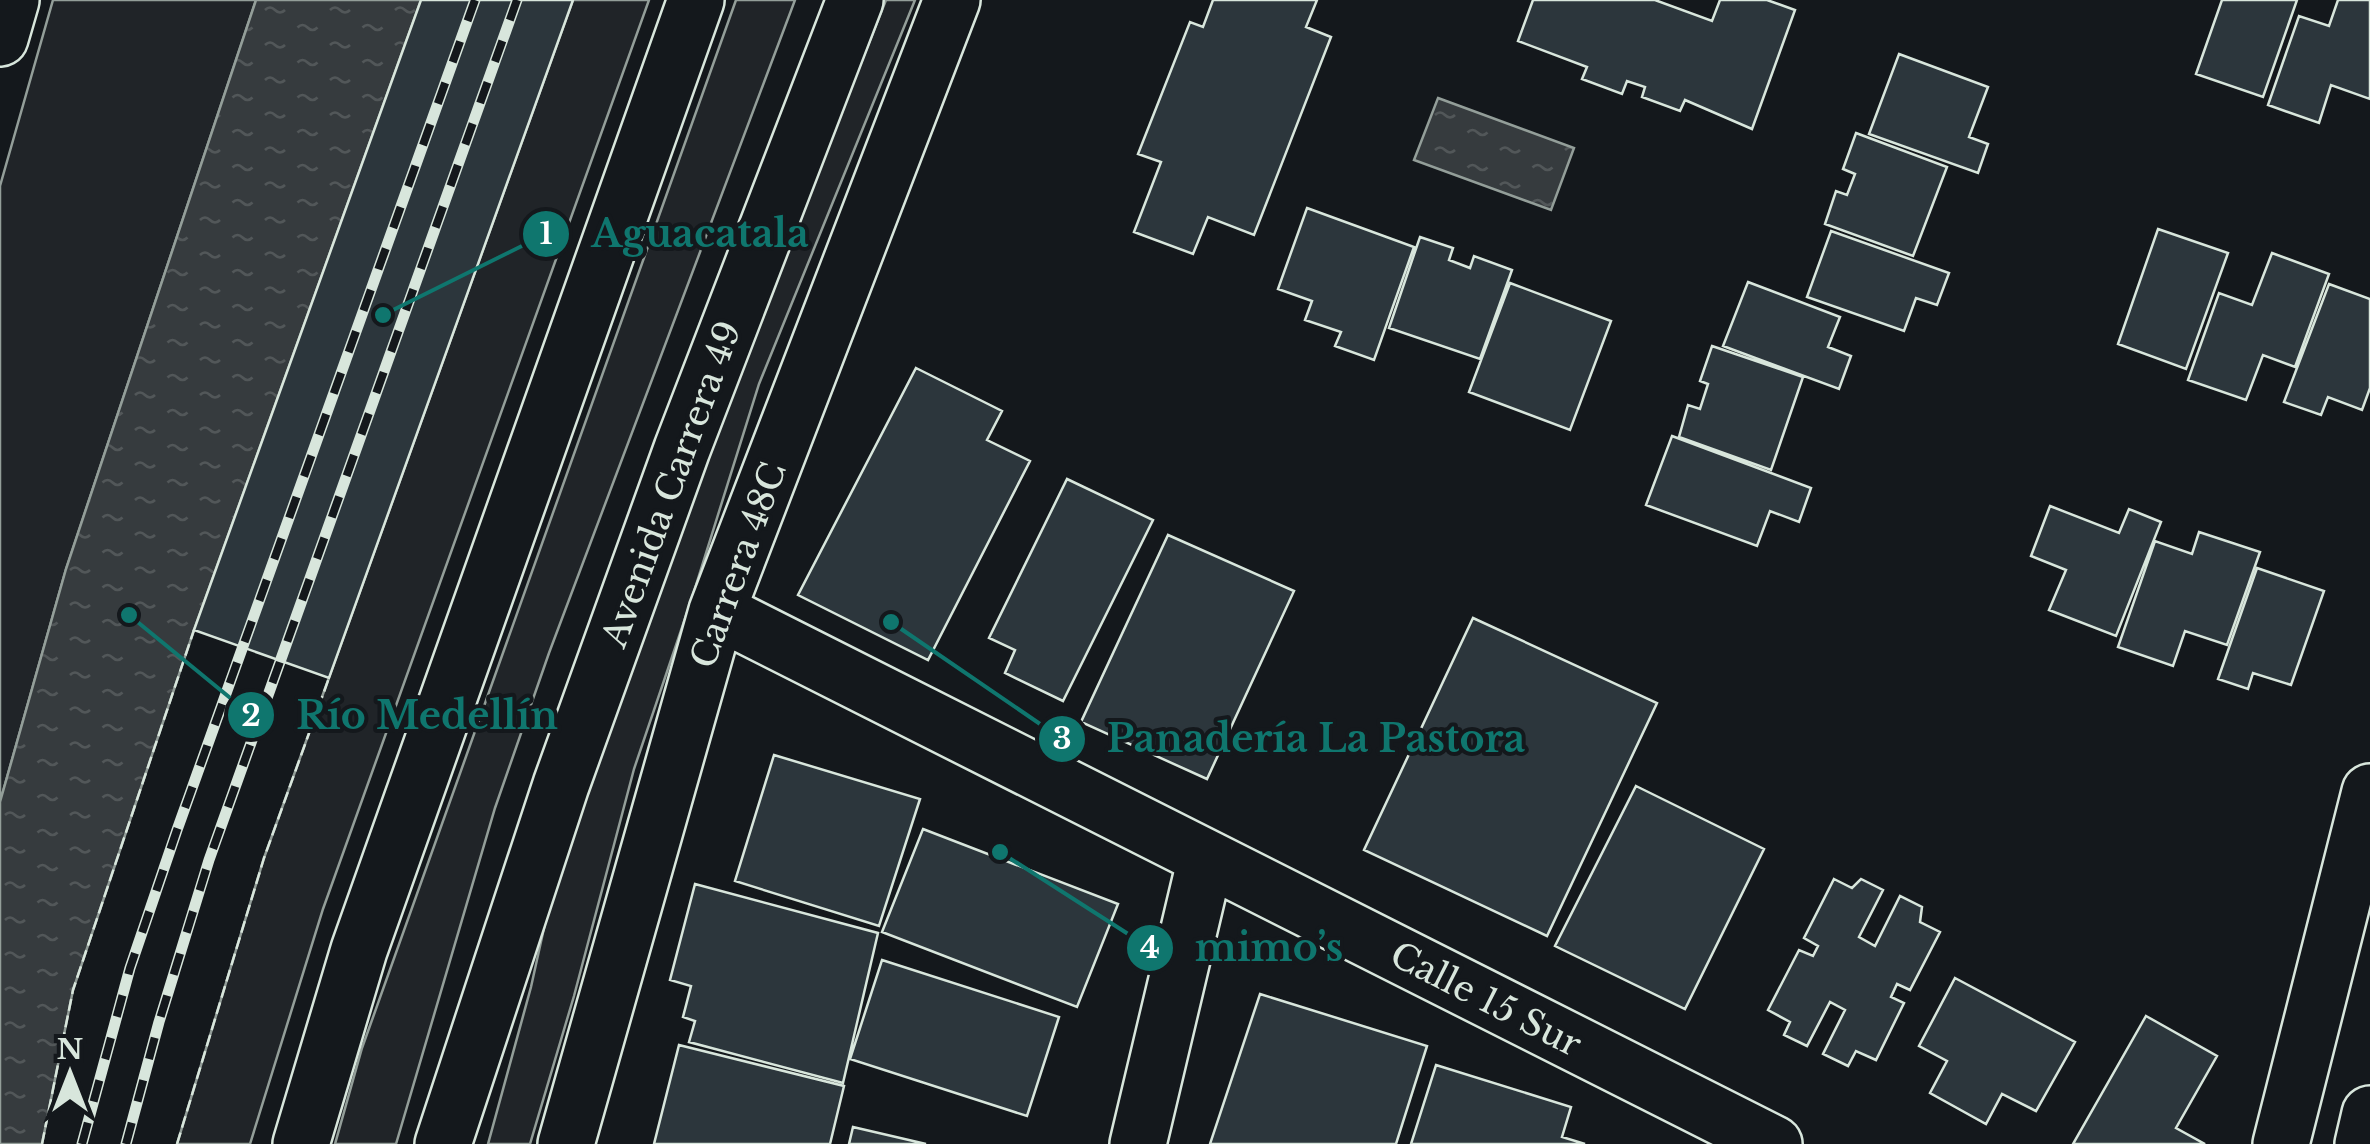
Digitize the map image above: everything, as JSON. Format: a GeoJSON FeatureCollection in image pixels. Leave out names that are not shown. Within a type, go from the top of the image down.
{"type":"FeatureCollection","features":[{"type":"Feature","properties":{"kind":"main road"},"geometry":{"type":"LineString","coordinates":[[0,38],[11,0]]}},
{"type":"Feature","properties":{"kind":"main road"},"geometry":{"type":"LineString","coordinates":[[301,1144],[359,950],[696,0]]}},
{"type":"Feature","properties":{"kind":"main road","name":"Avenida Carrera 49"},"geometry":{"type":"LineString","coordinates":[[443,1144],[555,803],[655,524],[855,0]]}},
{"type":"Feature","properties":{"kind":"main road","name":"Carrera 48C"},"geometry":{"type":"LineString","coordinates":[[566,1144],[716,612],[952,0]]}},
{"type":"Feature","properties":{"kind":"main road","name":"Calle 15 Sur"},"geometry":{"type":"LineString","coordinates":[[716,612],[1206,858],[1693,1125],[1774,1144]]}},
{"type":"Feature","properties":{"kind":"main road"},"geometry":{"type":"LineString","coordinates":[[2281,1144],[2370,792]]}},
{"type":"Feature","properties":{"kind":"main road"},"geometry":{"type":"LineString","coordinates":[[1138,1144],[1206,858]]}},
{"type":"Feature","properties":{"kind":"main road"},"geometry":{"type":"LineString","coordinates":[[2363,1144],[2370,1114]]}},
{"type":"Feature","properties":{"kind":"shaded area"},"geometry":{"type":"Polygon","coordinates":[[[53,0],[256,0],[66,569],[0,802],[0,186],[53,0]]]}},
{"type":"Feature","properties":{"kind":"shaded area"},"geometry":{"type":"Polygon","coordinates":[[[573,0],[649,0],[323,909],[250,1144],[177,1144],[264,858],[573,0]]]}},
{"type":"Feature","properties":{"kind":"shaded area"},"geometry":{"type":"Polygon","coordinates":[[[736,0],[795,0],[549,653],[495,808],[396,1144],[335,1144],[362,1048],[736,0]]]}},
{"type":"Feature","properties":{"kind":"shaded area"},"geometry":{"type":"Polygon","coordinates":[[[886,0],[915,0],[759,384],[634,769],[530,1144],[488,1144],[531,987],[561,851],[658,598],[738,372],[886,0]]]}},
{"type":"Feature","properties":{"kind":"water"},"geometry":{"type":"Polygon","coordinates":[[[256,0],[421,0],[194,630],[73,990],[42,1144],[0,1144],[0,802],[66,569],[256,0]]]}},
{"type":"Feature","properties":{"kind":"water"},"geometry":{"type":"Polygon","coordinates":[[[1438,98],[1574,148],[1551,210],[1414,160],[1438,98]]]}},
{"type":"Feature","properties":{"kind":"building"},"geometry":{"type":"Polygon","coordinates":[[[421,0],[573,0],[329,678],[194,630],[421,0]]]}},
{"type":"Feature","properties":{"kind":"building"},"geometry":{"type":"Polygon","coordinates":[[[1213,0],[1317,0],[1306,27],[1331,37],[1254,235],[1208,217],[1193,254],[1134,232],[1161,162],[1138,154],[1190,22],[1203,27],[1213,0]]]}},
{"type":"Feature","properties":{"kind":"building"},"geometry":{"type":"Polygon","coordinates":[[[1533,0],[1655,0],[1712,21],[1720,0],[1767,0],[1795,10],[1752,129],[1685,100],[1680,111],[1642,97],[1645,87],[1627,81],[1622,94],[1582,79],[1587,67],[1518,41],[1533,0]]]}},
{"type":"Feature","properties":{"kind":"building"},"geometry":{"type":"Polygon","coordinates":[[[2222,0],[2297,0],[2263,97],[2196,74],[2222,0]]]}},
{"type":"Feature","properties":{"kind":"building"},"geometry":{"type":"Polygon","coordinates":[[[2338,0],[2370,0],[2370,99],[2331,85],[2319,123],[2268,105],[2299,16],[2329,26],[2338,0]]]}},
{"type":"Feature","properties":{"kind":"building"},"geometry":{"type":"Polygon","coordinates":[[[1899,54],[1988,87],[1969,137],[1988,144],[1978,173],[1869,134],[1899,54]]]}},
{"type":"Feature","properties":{"kind":"building"},"geometry":{"type":"Polygon","coordinates":[[[1856,133],[1947,167],[1913,256],[1825,224],[1836,191],[1847,195],[1855,174],[1843,169],[1856,133]]]}},
{"type":"Feature","properties":{"kind":"building"},"geometry":{"type":"Polygon","coordinates":[[[1307,208],[1414,247],[1374,360],[1335,346],[1341,332],[1305,320],[1312,301],[1278,289],[1307,208]]]}},
{"type":"Feature","properties":{"kind":"building"},"geometry":{"type":"Polygon","coordinates":[[[2158,229],[2228,253],[2186,369],[2118,344],[2158,229]]]}},
{"type":"Feature","properties":{"kind":"building"},"geometry":{"type":"Polygon","coordinates":[[[1831,231],[1949,273],[1937,305],[1916,298],[1904,331],[1807,297],[1831,231]]]}},
{"type":"Feature","properties":{"kind":"building"},"geometry":{"type":"Polygon","coordinates":[[[1420,237],[1453,248],[1449,260],[1470,268],[1474,256],[1512,270],[1480,359],[1389,328],[1420,237]]]}},
{"type":"Feature","properties":{"kind":"building"},"geometry":{"type":"Polygon","coordinates":[[[2272,253],[2329,274],[2295,367],[2263,355],[2246,400],[2188,380],[2219,293],[2252,305],[2272,253]]]}},
{"type":"Feature","properties":{"kind":"building"},"geometry":{"type":"Polygon","coordinates":[[[1748,282],[1840,317],[1828,347],[1851,356],[1839,389],[1723,346],[1748,282]]]}},
{"type":"Feature","properties":{"kind":"building"},"geometry":{"type":"Polygon","coordinates":[[[1510,283],[1611,321],[1570,430],[1469,392],[1510,283]]]}},
{"type":"Feature","properties":{"kind":"building"},"geometry":{"type":"Polygon","coordinates":[[[2329,284],[2370,299],[2370,388],[2362,410],[2328,397],[2321,415],[2284,402],[2329,284]]]}},
{"type":"Feature","properties":{"kind":"building"},"geometry":{"type":"Polygon","coordinates":[[[1712,346],[1803,377],[1771,470],[1679,437],[1688,405],[1700,409],[1708,384],[1700,381],[1712,346]]]}},
{"type":"Feature","properties":{"kind":"building"},"geometry":{"type":"Polygon","coordinates":[[[916,368],[1002,411],[987,440],[1030,461],[928,660],[798,595],[916,368]]]}},
{"type":"Feature","properties":{"kind":"building"},"geometry":{"type":"Polygon","coordinates":[[[1672,436],[1811,488],[1799,522],[1770,511],[1757,546],[1646,505],[1672,436]]]}},
{"type":"Feature","properties":{"kind":"building"},"geometry":{"type":"Polygon","coordinates":[[[1067,479],[1153,520],[1063,701],[1005,673],[1015,650],[989,638],[1067,479]]]}},
{"type":"Feature","properties":{"kind":"building"},"geometry":{"type":"Polygon","coordinates":[[[2050,506],[2119,533],[2129,509],[2161,522],[2116,636],[2049,610],[2066,570],[2031,556],[2050,506]]]}},
{"type":"Feature","properties":{"kind":"building"},"geometry":{"type":"Polygon","coordinates":[[[2199,532],[2260,552],[2227,645],[2185,631],[2173,666],[2118,647],[2155,541],[2192,554],[2199,532]]]}},
{"type":"Feature","properties":{"kind":"building"},"geometry":{"type":"Polygon","coordinates":[[[1168,535],[1294,591],[1207,779],[1081,722],[1168,535]]]}},
{"type":"Feature","properties":{"kind":"building"},"geometry":{"type":"Polygon","coordinates":[[[2257,568],[2324,591],[2291,685],[2253,673],[2248,689],[2218,679],[2257,568]]]}},
{"type":"Feature","properties":{"kind":"building"},"geometry":{"type":"Polygon","coordinates":[[[1473,618],[1657,703],[1547,936],[1364,850],[1473,618]]]}},
{"type":"Feature","properties":{"kind":"building"},"geometry":{"type":"Polygon","coordinates":[[[774,755],[920,799],[879,926],[735,881],[774,755]]]}},
{"type":"Feature","properties":{"kind":"building"},"geometry":{"type":"Polygon","coordinates":[[[1636,786],[1764,849],[1685,1009],[1555,946],[1636,786]]]}},
{"type":"Feature","properties":{"kind":"building"},"geometry":{"type":"Polygon","coordinates":[[[923,829],[1118,904],[1077,1007],[882,932],[923,829]]]}},
{"type":"Feature","properties":{"kind":"building"},"geometry":{"type":"Polygon","coordinates":[[[1834,879],[1852,888],[1861,879],[1883,890],[1859,937],[1875,946],[1900,896],[1922,907],[1920,922],[1940,932],[1910,990],[1897,984],[1891,997],[1904,1003],[1876,1060],[1856,1051],[1848,1066],[1823,1054],[1845,1010],[1830,1002],[1807,1046],[1784,1035],[1790,1022],[1768,1010],[1799,950],[1813,956],[1818,946],[1804,938],[1834,879]]]}},
{"type":"Feature","properties":{"kind":"building"},"geometry":{"type":"Polygon","coordinates":[[[695,884],[878,933],[843,1083],[689,1042],[695,1021],[683,1017],[691,986],[670,980],[695,884]]]}},
{"type":"Feature","properties":{"kind":"building"},"geometry":{"type":"Polygon","coordinates":[[[882,960],[1059,1017],[1027,1116],[850,1059],[882,960]]]}},
{"type":"Feature","properties":{"kind":"building"},"geometry":{"type":"Polygon","coordinates":[[[1955,978],[2075,1042],[2036,1111],[2002,1094],[1986,1124],[1930,1093],[1947,1061],[1919,1046],[1955,978]]]}},
{"type":"Feature","properties":{"kind":"building"},"geometry":{"type":"Polygon","coordinates":[[[1260,994],[1427,1046],[1396,1144],[1210,1144],[1260,994]]]}},
{"type":"Feature","properties":{"kind":"building"},"geometry":{"type":"Polygon","coordinates":[[[2146,1016],[2217,1056],[2176,1128],[2205,1144],[2073,1144],[2146,1016]]]}},
{"type":"Feature","properties":{"kind":"building"},"geometry":{"type":"Polygon","coordinates":[[[679,1045],[844,1086],[830,1144],[654,1144],[679,1045]]]}},
{"type":"Feature","properties":{"kind":"building"},"geometry":{"type":"Polygon","coordinates":[[[1436,1065],[1571,1107],[1562,1137],[1585,1144],[1411,1144],[1436,1065]]]}},
{"type":"Feature","properties":{"kind":"building"},"geometry":{"type":"Polygon","coordinates":[[[853,1127],[926,1144],[849,1144],[853,1127]]]}},
{"type":"Feature","properties":{"kind":"railway"},"geometry":{"type":"LineString","coordinates":[[82,1144],[130,968],[177,830],[475,0]]}},
{"type":"Feature","properties":{"kind":"railway"},"geometry":{"type":"LineString","coordinates":[[126,1144],[209,860],[517,0]]}},
{"type":"Feature","properties":{"kind":"fence"},"geometry":{"type":"LineString","coordinates":[[42,1144],[73,990],[194,630]]}},
{"type":"Feature","properties":{"kind":"fence"},"geometry":{"type":"LineString","coordinates":[[177,1144],[264,858],[329,678]]}},
{"type":"Feature","properties":{"kind":"place","name":"Aguacatala"},"geometry":{"type":"Point","coordinates":[383,315]}},
{"type":"Feature","properties":{"kind":"place","name":"Río Medellín"},"geometry":{"type":"Point","coordinates":[129,615]}},
{"type":"Feature","properties":{"kind":"place","name":"Panadería La Pastora"},"geometry":{"type":"Point","coordinates":[891,622]}},
{"type":"Feature","properties":{"kind":"place","name":"mimo’s"},"geometry":{"type":"Point","coordinates":[1000,852]}}]}
